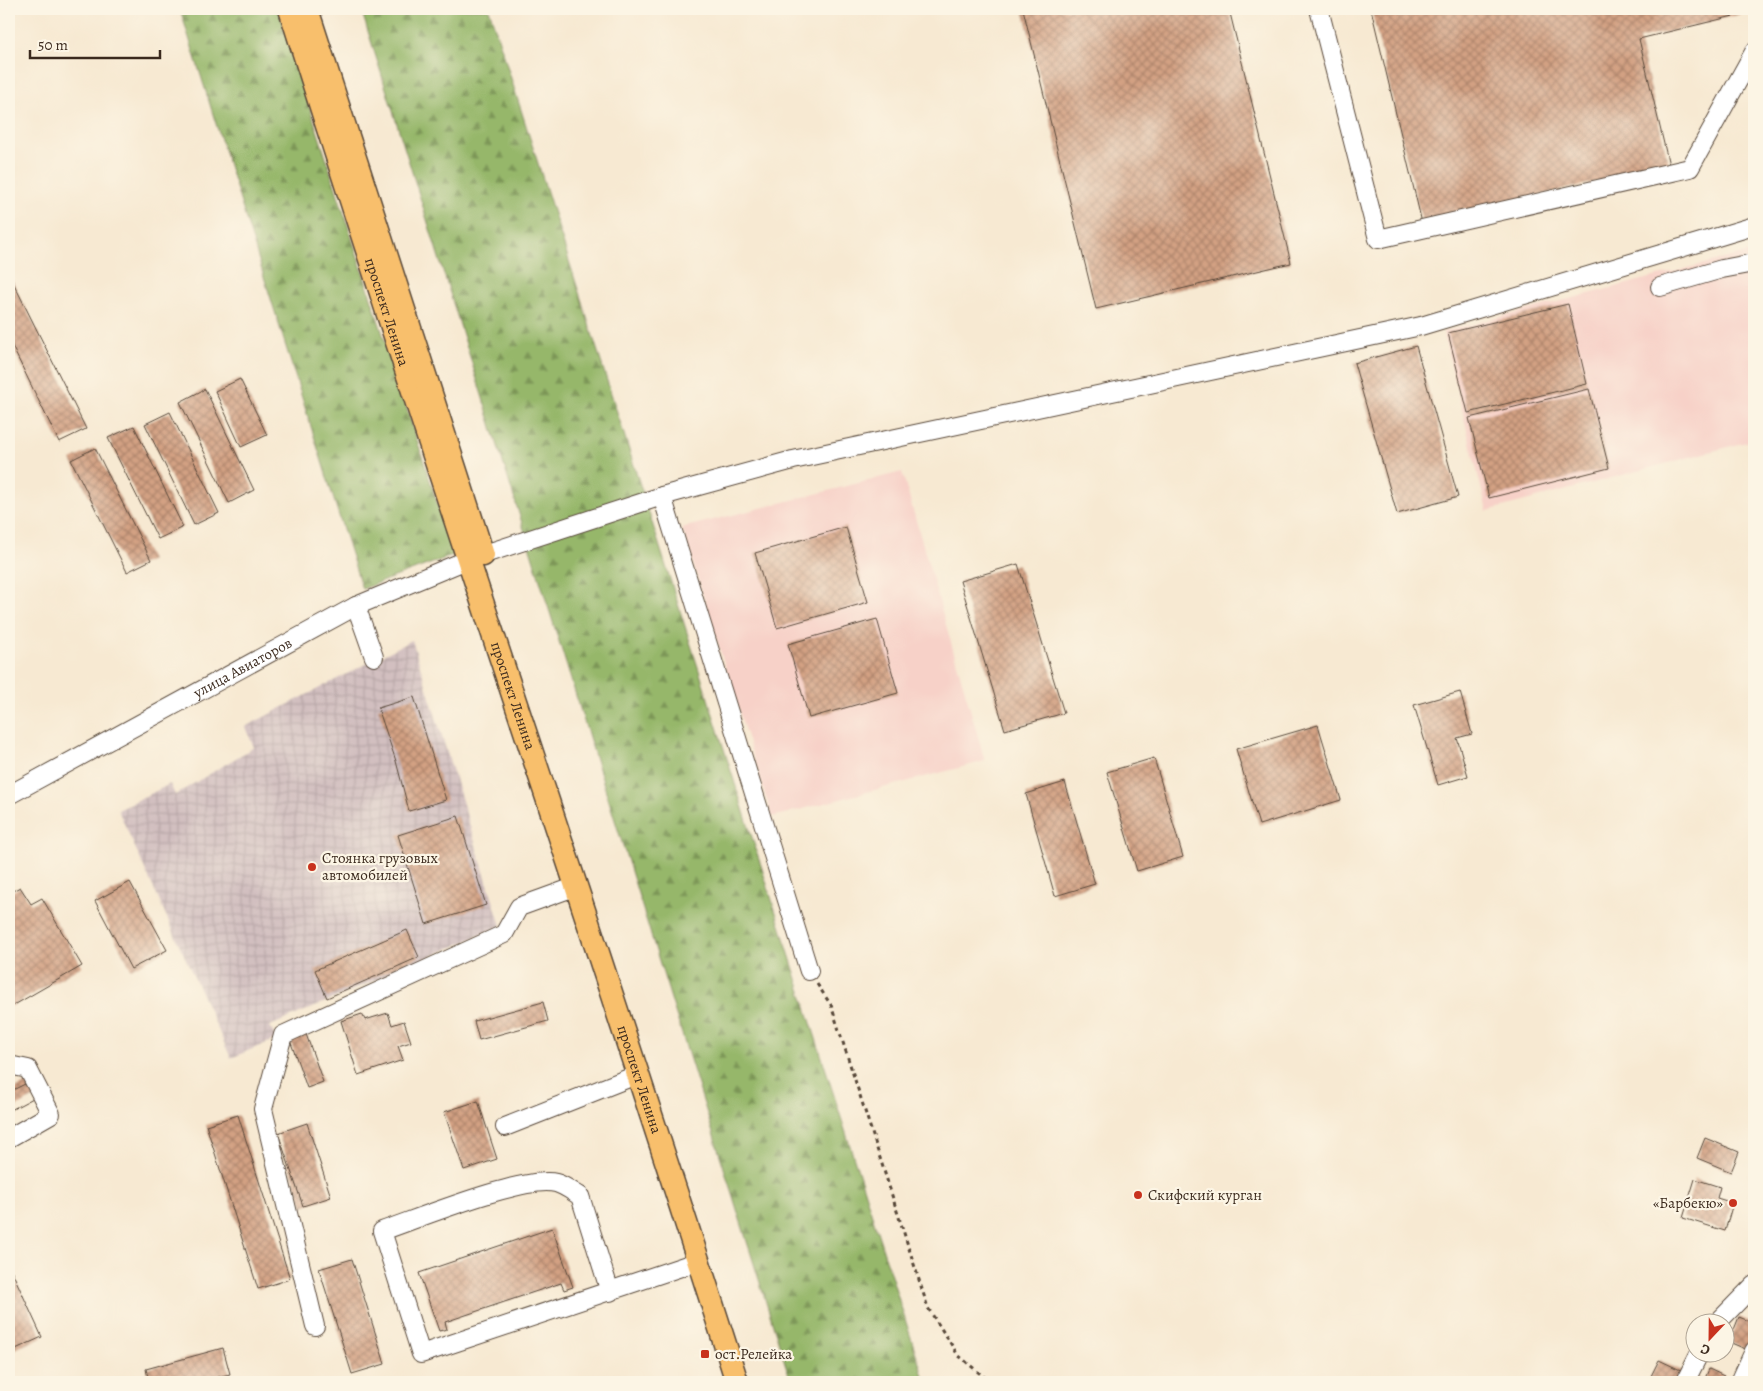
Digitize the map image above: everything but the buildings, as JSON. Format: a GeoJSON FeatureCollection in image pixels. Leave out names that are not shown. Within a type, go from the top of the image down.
{"type":"FeatureCollection","features":[{"type":"Feature","properties":{"kind":"main road","name":"проспект Ленина"},"geometry":{"type":"LineString","coordinates":[[290,9],[358,226],[476,557],[752,1382]]}},
{"type":"Feature","properties":{"kind":"main road","name":"проспект Ленина"},"geometry":{"type":"LineString","coordinates":[[307,9],[577,886],[737,1382]]}},
{"type":"Feature","properties":{"kind":"street"},"geometry":{"type":"LineString","coordinates":[[1318,9],[1378,239],[1690,168],[1754,52]]}},
{"type":"Feature","properties":{"kind":"street","name":"улица Авиаторов"},"geometry":{"type":"LineString","coordinates":[[9,795],[356,606],[476,557],[662,496],[793,460],[1421,326],[1754,226]]}},
{"type":"Feature","properties":{"kind":"street"},"geometry":{"type":"LineString","coordinates":[[1660,287],[1754,263]]}},
{"type":"Feature","properties":{"kind":"street"},"geometry":{"type":"LineString","coordinates":[[662,496],[809,971]]}},
{"type":"Feature","properties":{"kind":"street"},"geometry":{"type":"LineString","coordinates":[[356,606],[374,657]]}},
{"type":"Feature","properties":{"kind":"street"},"geometry":{"type":"LineString","coordinates":[[316,1326],[263,1109],[284,1035],[504,934],[519,907],[577,886]]}},
{"type":"Feature","properties":{"kind":"street"},"geometry":{"type":"LineString","coordinates":[[9,1065],[28,1069],[51,1114],[9,1138]]}},
{"type":"Feature","properties":{"kind":"street"},"geometry":{"type":"LineString","coordinates":[[505,1127],[639,1074]]}},
{"type":"Feature","properties":{"kind":"street"},"geometry":{"type":"LineString","coordinates":[[610,1292],[580,1196],[556,1183],[526,1184],[467,1201],[382,1231],[421,1354],[610,1292],[699,1261]]}},
{"type":"Feature","properties":{"kind":"street"},"geometry":{"type":"LineString","coordinates":[[1726,1314],[1754,1285]]}},
{"type":"Feature","properties":{"kind":"street"},"geometry":{"type":"LineString","coordinates":[[1740,1382],[1754,1351]]}},
{"type":"Feature","properties":{"kind":"street"},"geometry":{"type":"LineString","coordinates":[[1685,1382],[1694,1364]]}},
{"type":"Feature","properties":{"kind":"path"},"geometry":{"type":"LineString","coordinates":[[809,971],[831,1005],[928,1308],[958,1355],[990,1382]]}},
{"type":"Feature","properties":{"kind":"shaded area"},"geometry":{"type":"Polygon","coordinates":[[[1754,251],[1754,440],[1487,511],[1443,332],[1754,251]]]}},
{"type":"Feature","properties":{"kind":"shaded area"},"geometry":{"type":"Polygon","coordinates":[[[902,472],[985,761],[772,817],[682,528],[902,472]]]}},
{"type":"Feature","properties":{"kind":"shaded area"},"geometry":{"type":"Polygon","coordinates":[[[412,640],[501,926],[270,1026],[276,1039],[231,1058],[118,810],[170,784],[175,795],[254,747],[245,727],[412,640]]]}},
{"type":"Feature","properties":{"kind":"green space"},"geometry":{"type":"Polygon","coordinates":[[[180,9],[278,9],[454,555],[362,589],[180,9]]]}},
{"type":"Feature","properties":{"kind":"green space"},"geometry":{"type":"Polygon","coordinates":[[[361,9],[489,9],[925,1382],[791,1382],[361,9]]]}},
{"type":"Feature","properties":{"kind":"place","name":"Стоянка грузовых автомобилей"},"geometry":{"type":"Point","coordinates":[312,867]}},
{"type":"Feature","properties":{"kind":"place","name":"Скифский курган"},"geometry":{"type":"Point","coordinates":[1138,1195]}},
{"type":"Feature","properties":{"kind":"place","name":"«Барбекю»"},"geometry":{"type":"Point","coordinates":[1733,1203]}},
{"type":"Feature","properties":{"kind":"place","name":"ост.Релейка"},"geometry":{"type":"Point","coordinates":[705,1354]}}]}
